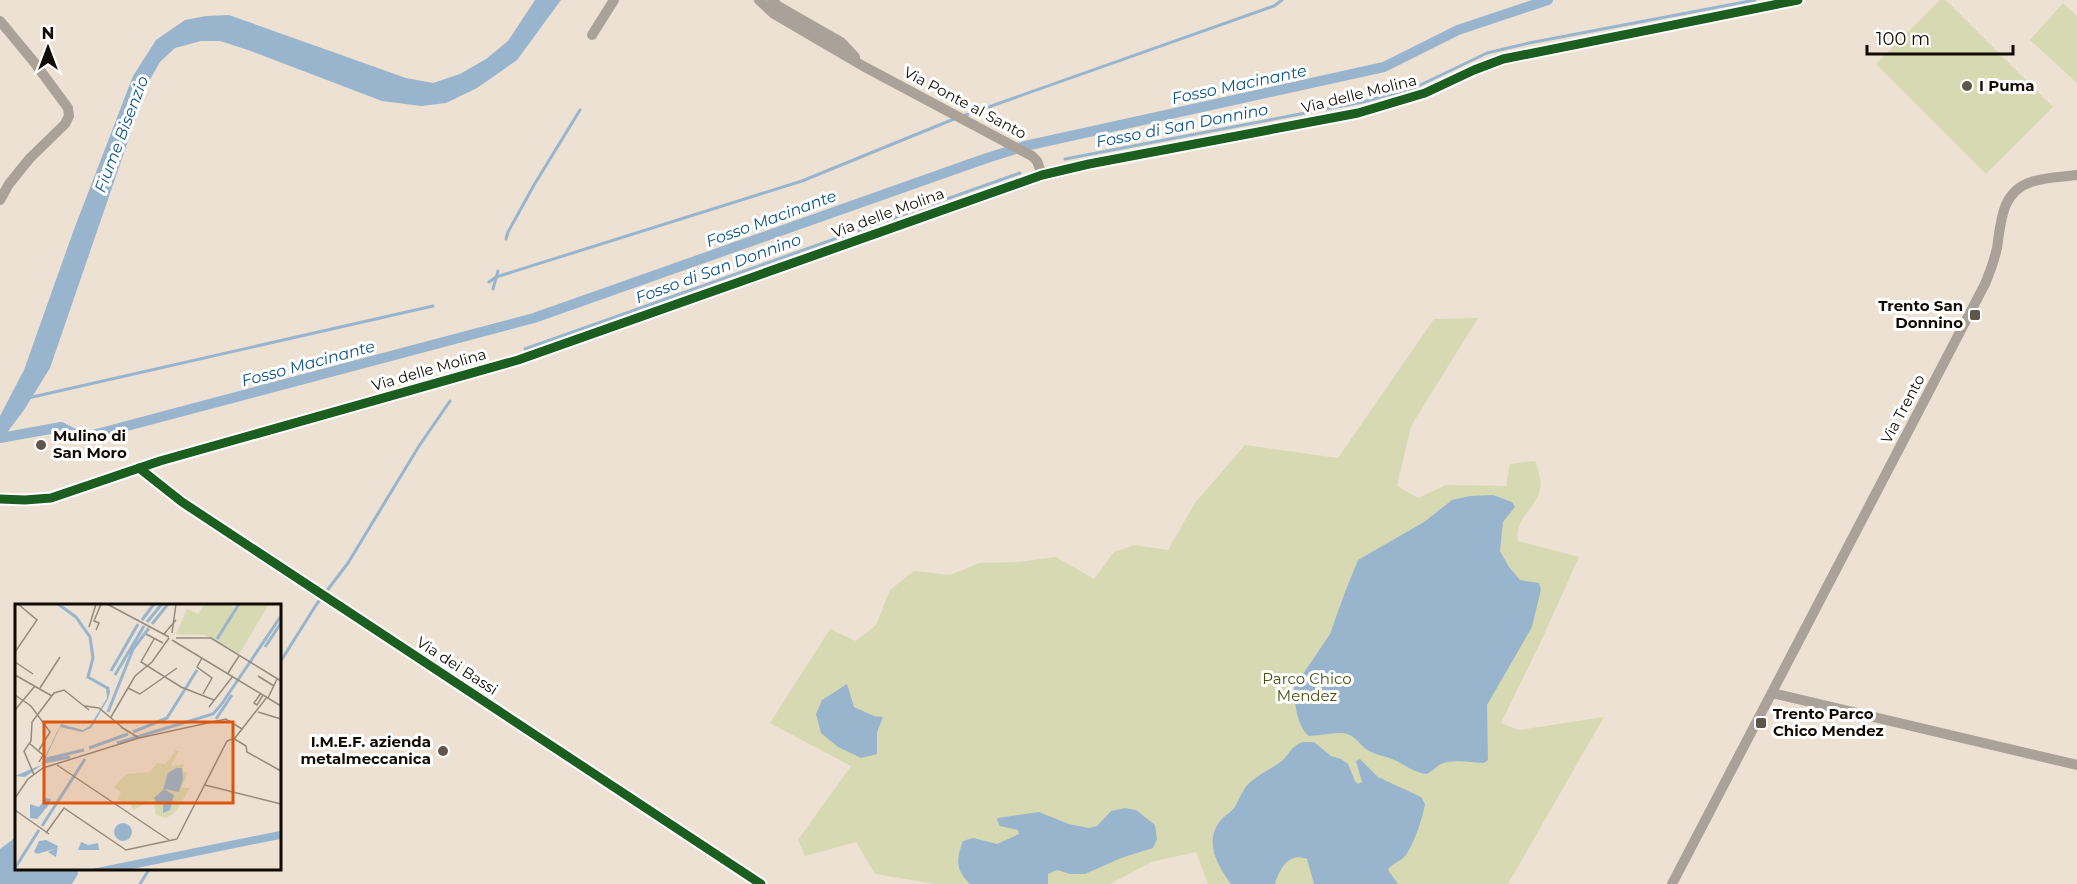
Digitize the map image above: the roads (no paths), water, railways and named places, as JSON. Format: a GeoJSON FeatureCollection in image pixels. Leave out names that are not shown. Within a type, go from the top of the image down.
{"type":"FeatureCollection","features":[{"type":"Feature","properties":{"kind":"street"},"geometry":{"type":"LineString","coordinates":[[592,35],[614,0]]}},
{"type":"Feature","properties":{"kind":"street","name":"Via Ponte al Santo"},"geometry":{"type":"LineString","coordinates":[[759,0],[774,14],[863,66],[1025,151],[1037,161],[1042,175]]}},
{"type":"Feature","properties":{"kind":"street","name":"Via Ponte al Santo"},"geometry":{"type":"LineString","coordinates":[[772,0],[778,6],[841,42],[863,66]]}},
{"type":"Feature","properties":{"kind":"street","name":"Via delle Molina"},"geometry":{"type":"LineString","coordinates":[[0,499],[51,498],[220,443],[518,360],[1042,175],[1358,113],[1425,93],[1503,59],[1798,0]]}},
{"type":"Feature","properties":{"kind":"street"},"geometry":{"type":"LineString","coordinates":[[0,21],[46,78],[70,114],[65,124],[30,158],[9,184],[0,200]]}},
{"type":"Feature","properties":{"kind":"street","name":"Via Trento"},"geometry":{"type":"LineString","coordinates":[[1672,884],[1985,284],[1992,267],[2007,201],[2013,192],[2030,182],[2077,176]]}},
{"type":"Feature","properties":{"kind":"street","name":"Via dei Bassi"},"geometry":{"type":"LineString","coordinates":[[139,468],[182,502],[761,884]]}},
{"type":"Feature","properties":{"kind":"street"},"geometry":{"type":"LineString","coordinates":[[1772,693],[2077,765]]}},
{"type":"Feature","properties":{"kind":"water","name":"Fiume Bisenzio"},"geometry":{"type":"Polygon","coordinates":[[[535,0],[561,0],[517,60],[477,88],[446,103],[421,106],[382,101],[220,41],[201,41],[175,48],[160,62],[148,83],[50,368],[24,410],[0,442],[0,416],[24,370],[73,232],[133,76],[156,40],[185,20],[229,15],[406,78],[433,83],[460,74],[486,59],[508,41],[535,0]]]}},
{"type":"Feature","properties":{"kind":"water"},"geometry":{"type":"Polygon","coordinates":[[[1493,495],[1512,502],[1515,507],[1503,522],[1500,551],[1520,580],[1539,583],[1541,589],[1532,627],[1487,705],[1488,760],[1484,763],[1455,761],[1444,763],[1427,774],[1366,749],[1347,734],[1309,736],[1301,726],[1299,719],[1295,704],[1294,683],[1303,674],[1330,634],[1358,560],[1424,522],[1452,500],[1493,495]]]}},
{"type":"Feature","properties":{"kind":"water"},"geometry":{"type":"Polygon","coordinates":[[[847,684],[854,707],[874,716],[883,717],[877,732],[877,754],[861,758],[838,747],[821,733],[816,714],[822,700],[847,684]]]}},
{"type":"Feature","properties":{"kind":"water"},"geometry":{"type":"Polygon","coordinates":[[[1303,742],[1314,742],[1331,756],[1348,764],[1358,784],[1362,782],[1356,761],[1360,759],[1378,777],[1421,797],[1425,804],[1412,843],[1406,855],[1388,870],[1398,884],[1314,884],[1307,859],[1301,857],[1286,863],[1275,884],[1231,884],[1226,877],[1214,853],[1215,829],[1234,808],[1248,784],[1282,761],[1295,746],[1303,742]]]}},
{"type":"Feature","properties":{"kind":"water"},"geometry":{"type":"Polygon","coordinates":[[[1125,808],[1136,810],[1155,825],[1157,839],[1153,848],[1121,858],[1085,874],[1070,874],[1057,870],[1048,874],[1048,884],[970,884],[959,869],[958,859],[963,841],[973,838],[997,844],[1019,834],[1018,830],[1000,826],[998,818],[1039,812],[1069,824],[1089,828],[1097,826],[1111,811],[1125,808]]]}},
{"type":"Feature","properties":{"kind":"water"},"geometry":{"type":"Polygon","coordinates":[[[15,838],[15,869],[77,869],[78,874],[72,884],[0,884],[0,849],[15,838]]]}},
{"type":"Feature","properties":{"kind":"waterway"},"geometry":{"type":"LineString","coordinates":[[963,116],[1274,6],[1282,0]]}},
{"type":"Feature","properties":{"kind":"waterway","name":"Fosso Macinante"},"geometry":{"type":"LineString","coordinates":[[0,438],[61,427],[79,436],[89,436],[534,318],[1025,146],[1384,67],[1458,30],[1548,0]]}},
{"type":"Feature","properties":{"kind":"waterway","name":"Fosso di San Donnino"},"geometry":{"type":"LineString","coordinates":[[1065,159],[1363,102],[1416,87],[1487,53],[1755,0]]}},
{"type":"Feature","properties":{"kind":"waterway"},"geometry":{"type":"LineString","coordinates":[[506,239],[534,185],[580,110]]}},
{"type":"Feature","properties":{"kind":"waterway"},"geometry":{"type":"LineString","coordinates":[[489,282],[496,277],[802,181],[954,119]]}},
{"type":"Feature","properties":{"kind":"waterway","name":"Fosso di San Donnino"},"geometry":{"type":"LineString","coordinates":[[525,349],[1020,173]]}},
{"type":"Feature","properties":{"kind":"waterway"},"geometry":{"type":"LineString","coordinates":[[493,289],[498,271]]}},
{"type":"Feature","properties":{"kind":"waterway"},"geometry":{"type":"LineString","coordinates":[[28,398],[433,306]]}},
{"type":"Feature","properties":{"kind":"waterway"},"geometry":{"type":"LineString","coordinates":[[280,662],[316,605],[348,563],[419,446],[450,401]]}},
{"type":"Feature","properties":{"kind":"waterway"},"geometry":{"type":"LineString","coordinates":[[140,884],[149,869]]}},
{"type":"Feature","properties":{"kind":"place","name":"I Puma"},"geometry":{"type":"Point","coordinates":[1967,86]}},
{"type":"Feature","properties":{"kind":"place","name":"Trento San Donnino"},"geometry":{"type":"Point","coordinates":[1975,315]}},
{"type":"Feature","properties":{"kind":"place","name":"Mulino di San Moro"},"geometry":{"type":"Point","coordinates":[41,445]}},
{"type":"Feature","properties":{"kind":"place","name":"Trento Parco Chico Mendez"},"geometry":{"type":"Point","coordinates":[1761,723]}},
{"type":"Feature","properties":{"kind":"place","name":"I.M.E.F. azienda metalmeccanica"},"geometry":{"type":"Point","coordinates":[443,751]}},
{"type":"Feature","properties":{"kind":"park label","name":"Parco Chico Mendez"},"geometry":{"type":"Point","coordinates":[1307,688]}}]}
